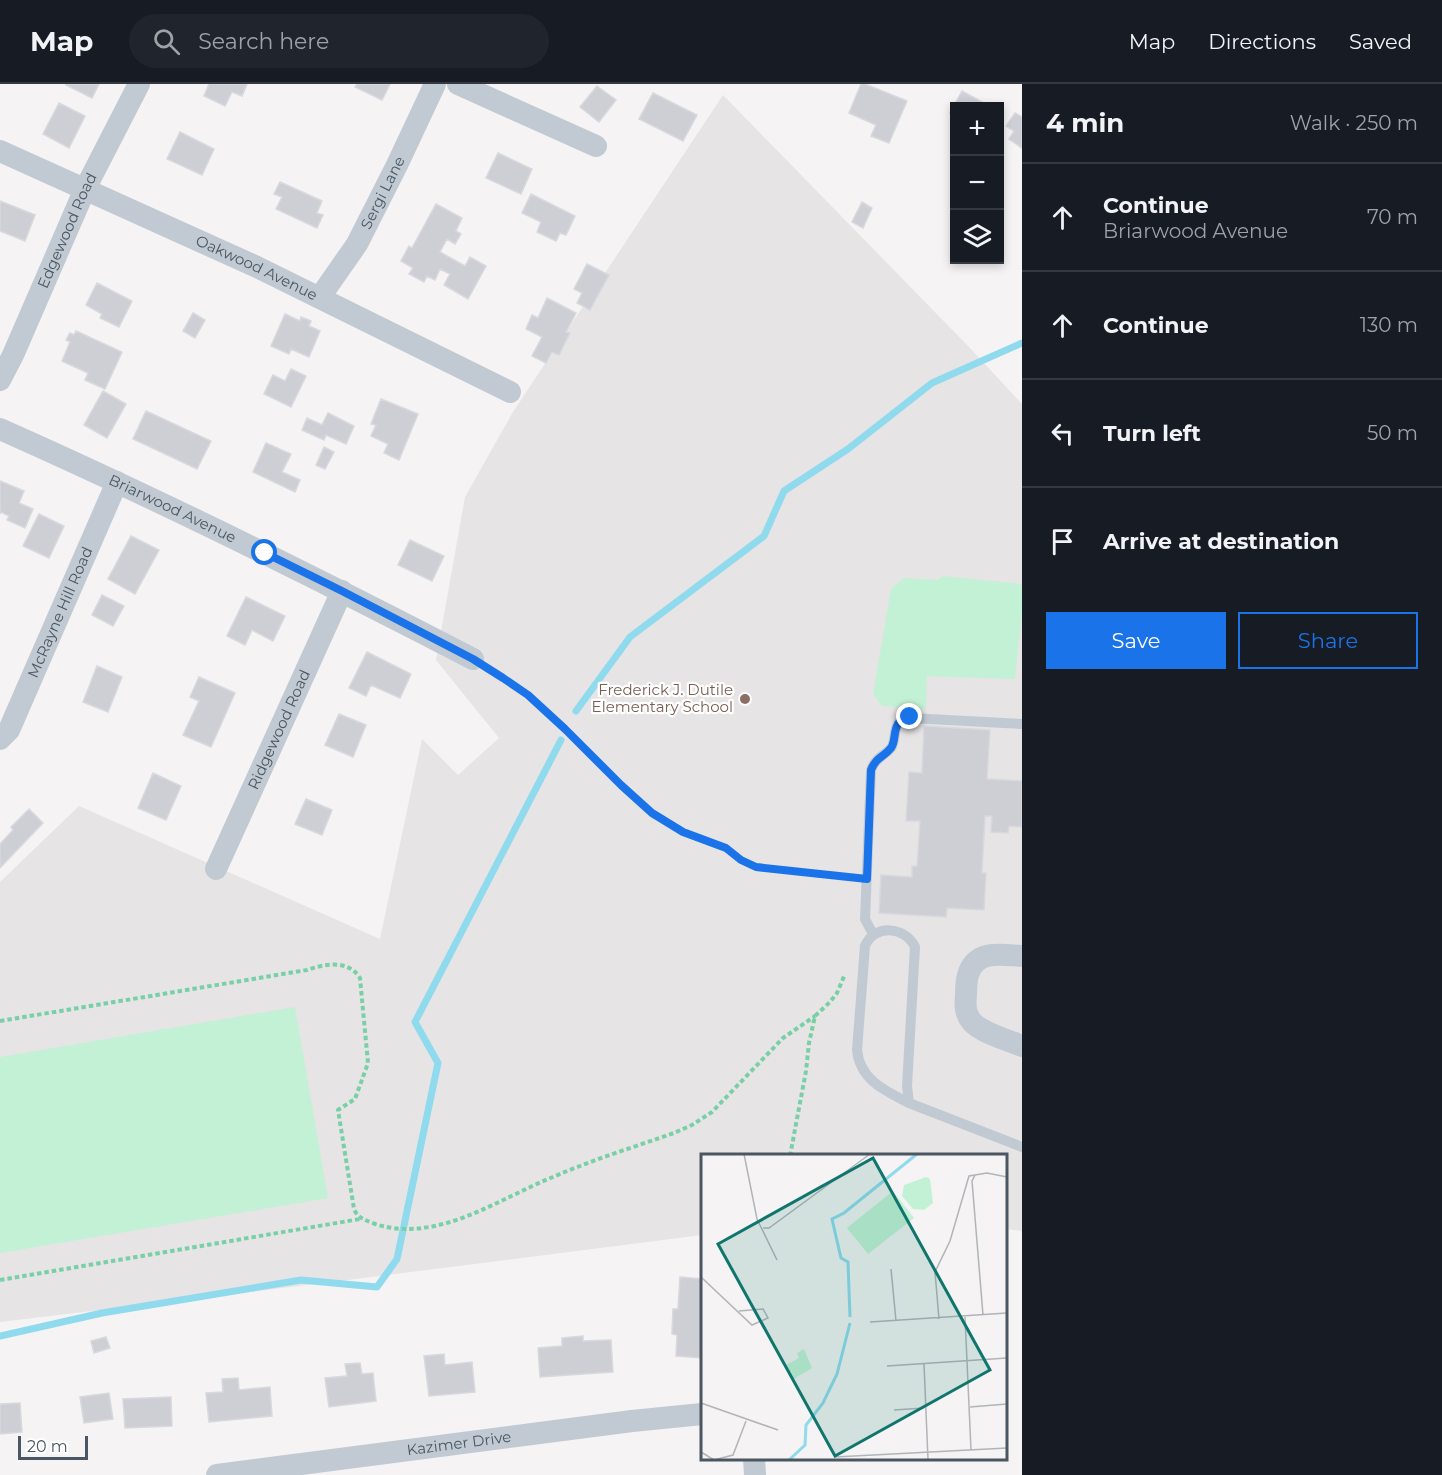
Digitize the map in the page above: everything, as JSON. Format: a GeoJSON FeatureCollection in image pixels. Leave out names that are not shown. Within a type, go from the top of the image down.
{"type":"FeatureCollection","features":[{"type":"Feature","properties":{"kind":"street","name":"Edgewood Road"},"geometry":{"type":"LineString","coordinates":[[0,380],[85,189],[139,84]]}},
{"type":"Feature","properties":{"kind":"street","name":"Sergi Lane"},"geometry":{"type":"LineString","coordinates":[[320,297],[357,244],[435,84]]}},
{"type":"Feature","properties":{"kind":"street"},"geometry":{"type":"LineString","coordinates":[[458,84],[596,146]]}},
{"type":"Feature","properties":{"kind":"street","name":"Oakwood Avenue"},"geometry":{"type":"LineString","coordinates":[[0,151],[257,267],[510,392]]}},
{"type":"Feature","properties":{"kind":"street","name":"Briarwood Avenue"},"geometry":{"type":"LineString","coordinates":[[0,429],[117,482],[342,591],[473,659]]}},
{"type":"Feature","properties":{"kind":"street","name":"McRayne Hill Road"},"geometry":{"type":"LineString","coordinates":[[0,739],[9,730],[117,482]]}},
{"type":"Feature","properties":{"kind":"street","name":"Ridgewood Road"},"geometry":{"type":"LineString","coordinates":[[216,869],[342,591]]}},
{"type":"Feature","properties":{"kind":"street"},"geometry":{"type":"LineString","coordinates":[[1022,956],[994,954],[977,961],[969,973],[965,1001],[967,1013],[977,1027],[1022,1046]]}},
{"type":"Feature","properties":{"kind":"street","name":"Kazimer Drive"},"geometry":{"type":"LineString","coordinates":[[217,1475],[701,1414]]}},
{"type":"Feature","properties":{"kind":"street"},"geometry":{"type":"LineString","coordinates":[[754,1460],[755,1475]]}},
{"type":"Feature","properties":{"kind":"lane"},"geometry":{"type":"LineString","coordinates":[[873,934],[866,920],[871,770],[877,759],[892,745],[898,723],[910,717],[1022,724]]}},
{"type":"Feature","properties":{"kind":"lane"},"geometry":{"type":"LineString","coordinates":[[909,1103],[907,1076],[915,947],[909,938],[900,932],[883,931],[873,934],[865,946],[857,1050],[863,1070],[874,1082],[892,1095],[909,1103],[1022,1147]]}},
{"type":"Feature","properties":{"kind":"path"},"geometry":{"type":"LineString","coordinates":[[473,659],[528,695],[621,785],[652,813],[671,826],[695,838],[726,848],[741,860],[756,867],[867,879]]}},
{"type":"Feature","properties":{"kind":"path"},"geometry":{"type":"LineString","coordinates":[[851,877],[851,887]]}},
{"type":"Feature","properties":{"kind":"path"},"geometry":{"type":"LineString","coordinates":[[0,1021],[228,984],[307,970],[322,965],[346,966],[357,973],[360,978],[368,1063],[355,1099],[338,1110],[354,1209],[361,1219]]}},
{"type":"Feature","properties":{"kind":"path"},"geometry":{"type":"LineString","coordinates":[[0,1280],[361,1219],[405,1229],[445,1224],[553,1177],[692,1125],[712,1112],[783,1038],[815,1016],[830,1002],[837,993],[846,971]]}},
{"type":"Feature","properties":{"kind":"path"},"geometry":{"type":"LineString","coordinates":[[790,1154],[815,1016]]}},
{"type":"Feature","properties":{"kind":"shaded area","name":"Frederick J. Dutile Elementary School"},"geometry":{"type":"Polygon","coordinates":[[[723,95],[1022,404],[1022,1231],[1007,1229],[1007,1154],[701,1154],[701,1235],[0,1322],[0,882],[79,806],[380,939],[422,739],[458,775],[499,738],[436,660],[465,497],[513,412],[723,95]]]}},
{"type":"Feature","properties":{"kind":"green space"},"geometry":{"type":"Polygon","coordinates":[[[942,576],[1022,584],[1022,610],[1015,679],[927,676],[926,709],[882,706],[873,694],[891,589],[904,578],[938,580],[942,576]]]}},
{"type":"Feature","properties":{"kind":"green space"},"geometry":{"type":"Polygon","coordinates":[[[295,1007],[328,1198],[0,1253],[0,1057],[295,1007]]]}},
{"type":"Feature","properties":{"kind":"building"},"geometry":{"type":"Polygon","coordinates":[[[66,84],[99,84],[92,98],[66,84]]]}},
{"type":"Feature","properties":{"kind":"building"},"geometry":{"type":"Polygon","coordinates":[[[209,84],[247,84],[242,96],[232,92],[225,106],[204,96],[209,84]]]}},
{"type":"Feature","properties":{"kind":"building"},"geometry":{"type":"Polygon","coordinates":[[[357,84],[390,84],[382,100],[355,87],[357,84]]]}},
{"type":"Feature","properties":{"kind":"building"},"geometry":{"type":"Polygon","coordinates":[[[861,84],[907,101],[889,143],[871,136],[876,125],[849,113],[861,84]]]}},
{"type":"Feature","properties":{"kind":"building"},"geometry":{"type":"Polygon","coordinates":[[[597,86],[616,100],[599,122],[580,107],[597,86]]]}},
{"type":"Feature","properties":{"kind":"building"},"geometry":{"type":"Polygon","coordinates":[[[962,91],[982,102],[956,102],[962,91]]]}},
{"type":"Feature","properties":{"kind":"building"},"geometry":{"type":"Polygon","coordinates":[[[653,93],[697,115],[683,141],[639,119],[653,93]]]}},
{"type":"Feature","properties":{"kind":"building"},"geometry":{"type":"Polygon","coordinates":[[[59,103],[85,116],[69,148],[43,134],[59,103]]]}},
{"type":"Feature","properties":{"kind":"building"},"geometry":{"type":"Polygon","coordinates":[[[1015,113],[1022,117],[1022,148],[1009,139],[1014,131],[1006,126],[1015,113]]]}},
{"type":"Feature","properties":{"kind":"building"},"geometry":{"type":"Polygon","coordinates":[[[180,132],[214,149],[202,175],[167,159],[180,132]]]}},
{"type":"Feature","properties":{"kind":"building"},"geometry":{"type":"Polygon","coordinates":[[[498,153],[532,169],[521,194],[486,178],[498,153]]]}},
{"type":"Feature","properties":{"kind":"building"},"geometry":{"type":"Polygon","coordinates":[[[280,182],[322,201],[317,213],[323,215],[317,228],[276,209],[282,197],[274,194],[280,182]]]}},
{"type":"Feature","properties":{"kind":"building"},"geometry":{"type":"Polygon","coordinates":[[[531,194],[575,216],[566,235],[560,233],[556,241],[537,232],[541,222],[522,213],[531,194]]]}},
{"type":"Feature","properties":{"kind":"building"},"geometry":{"type":"Polygon","coordinates":[[[0,201],[35,215],[25,241],[0,231],[0,201]]]}},
{"type":"Feature","properties":{"kind":"building"},"geometry":{"type":"Polygon","coordinates":[[[862,202],[872,208],[863,228],[852,222],[862,202]]]}},
{"type":"Feature","properties":{"kind":"building"},"geometry":{"type":"Polygon","coordinates":[[[436,204],[462,218],[456,231],[461,234],[455,244],[447,239],[440,252],[465,266],[470,257],[486,266],[468,299],[444,285],[450,274],[440,269],[435,280],[427,276],[424,282],[409,274],[413,268],[401,261],[409,246],[412,248],[436,204]]]}},
{"type":"Feature","properties":{"kind":"building"},"geometry":{"type":"Polygon","coordinates":[[[587,264],[609,275],[590,310],[577,303],[582,293],[574,289],[587,264]]]}},
{"type":"Feature","properties":{"kind":"building"},"geometry":{"type":"Polygon","coordinates":[[[97,283],[132,301],[119,327],[100,318],[102,314],[86,305],[97,283]]]}},
{"type":"Feature","properties":{"kind":"building"},"geometry":{"type":"Polygon","coordinates":[[[547,298],[576,313],[566,332],[570,333],[559,355],[552,352],[546,363],[532,356],[542,337],[526,329],[532,315],[538,318],[547,298]]]}},
{"type":"Feature","properties":{"kind":"building"},"geometry":{"type":"Polygon","coordinates":[[[193,313],[205,320],[195,338],[183,331],[193,313]]]}},
{"type":"Feature","properties":{"kind":"building"},"geometry":{"type":"Polygon","coordinates":[[[285,314],[300,321],[301,317],[311,321],[309,326],[320,331],[309,357],[291,349],[289,354],[271,346],[285,314]]]}},
{"type":"Feature","properties":{"kind":"building"},"geometry":{"type":"Polygon","coordinates":[[[76,331],[122,352],[105,389],[85,380],[88,373],[62,361],[70,342],[66,340],[70,333],[74,335],[76,331]]]}},
{"type":"Feature","properties":{"kind":"building"},"geometry":{"type":"Polygon","coordinates":[[[291,369],[306,376],[291,407],[264,394],[273,375],[285,381],[291,369]]]}},
{"type":"Feature","properties":{"kind":"building"},"geometry":{"type":"Polygon","coordinates":[[[103,391],[126,404],[107,438],[84,425],[103,391]]]}},
{"type":"Feature","properties":{"kind":"building"},"geometry":{"type":"Polygon","coordinates":[[[381,399],[418,414],[399,460],[384,453],[388,444],[371,436],[376,425],[371,424],[381,399]]]}},
{"type":"Feature","properties":{"kind":"building"},"geometry":{"type":"Polygon","coordinates":[[[146,411],[211,441],[197,469],[133,439],[146,411]]]}},
{"type":"Feature","properties":{"kind":"building"},"geometry":{"type":"Polygon","coordinates":[[[328,413],[354,426],[346,444],[326,435],[324,440],[302,430],[307,418],[322,425],[328,413]]]}},
{"type":"Feature","properties":{"kind":"building"},"geometry":{"type":"Polygon","coordinates":[[[266,443],[291,454],[282,472],[300,480],[295,492],[253,472],[266,443]]]}},
{"type":"Feature","properties":{"kind":"building"},"geometry":{"type":"Polygon","coordinates":[[[324,447],[334,452],[325,469],[316,465],[324,447]]]}},
{"type":"Feature","properties":{"kind":"building"},"geometry":{"type":"Polygon","coordinates":[[[0,481],[24,491],[19,503],[33,509],[25,528],[7,520],[9,516],[1,512],[0,514],[0,481]]]}},
{"type":"Feature","properties":{"kind":"building"},"geometry":{"type":"Polygon","coordinates":[[[39,514],[64,526],[49,558],[23,546],[39,514]]]}},
{"type":"Feature","properties":{"kind":"building"},"geometry":{"type":"Polygon","coordinates":[[[131,536],[159,550],[135,594],[108,579],[131,536]]]}},
{"type":"Feature","properties":{"kind":"building"},"geometry":{"type":"Polygon","coordinates":[[[410,540],[444,556],[432,581],[398,565],[410,540]]]}},
{"type":"Feature","properties":{"kind":"building"},"geometry":{"type":"Polygon","coordinates":[[[102,595],[124,606],[113,626],[92,615],[102,595]]]}},
{"type":"Feature","properties":{"kind":"building"},"geometry":{"type":"Polygon","coordinates":[[[246,597],[285,616],[273,641],[252,630],[245,645],[227,636],[246,597]]]}},
{"type":"Feature","properties":{"kind":"building"},"geometry":{"type":"Polygon","coordinates":[[[367,652],[411,674],[400,698],[371,685],[366,696],[349,688],[367,652]]]}},
{"type":"Feature","properties":{"kind":"building"},"geometry":{"type":"Polygon","coordinates":[[[97,666],[122,677],[108,712],[83,702],[97,666]]]}},
{"type":"Feature","properties":{"kind":"building"},"geometry":{"type":"Polygon","coordinates":[[[199,677],[235,693],[211,747],[183,735],[199,701],[190,697],[199,677]]]}},
{"type":"Feature","properties":{"kind":"building"},"geometry":{"type":"Polygon","coordinates":[[[339,714],[366,725],[353,757],[325,745],[339,714]]]}},
{"type":"Feature","properties":{"kind":"building"},"geometry":{"type":"Polygon","coordinates":[[[924,726],[990,730],[987,779],[1022,781],[1022,827],[1009,826],[1008,833],[991,832],[992,816],[985,816],[982,873],[986,873],[984,910],[947,908],[946,917],[879,913],[881,875],[912,877],[912,866],[917,866],[920,821],[906,821],[909,772],[922,773],[924,726]]]}},
{"type":"Feature","properties":{"kind":"building"},"geometry":{"type":"Polygon","coordinates":[[[153,773],[181,786],[166,820],[138,808],[153,773]]]}},
{"type":"Feature","properties":{"kind":"building"},"geometry":{"type":"Polygon","coordinates":[[[306,799],[332,810],[322,835],[295,824],[306,799]]]}},
{"type":"Feature","properties":{"kind":"building"},"geometry":{"type":"Polygon","coordinates":[[[29,809],[43,823],[0,868],[0,844],[13,830],[11,827],[29,809]]]}},
{"type":"Feature","properties":{"kind":"building"},"geometry":{"type":"Polygon","coordinates":[[[680,1277],[701,1279],[701,1358],[676,1356],[677,1335],[672,1334],[673,1309],[678,1309],[680,1277]]]}},
{"type":"Feature","properties":{"kind":"building"},"geometry":{"type":"Polygon","coordinates":[[[583,1336],[583,1341],[611,1340],[613,1372],[540,1377],[538,1348],[562,1346],[562,1338],[583,1336]]]}},
{"type":"Feature","properties":{"kind":"building"},"geometry":{"type":"Polygon","coordinates":[[[106,1337],[110,1348],[94,1353],[91,1341],[106,1337]]]}},
{"type":"Feature","properties":{"kind":"building"},"geometry":{"type":"Polygon","coordinates":[[[444,1354],[445,1365],[472,1362],[475,1392],[429,1396],[424,1356],[444,1354]]]}},
{"type":"Feature","properties":{"kind":"building"},"geometry":{"type":"Polygon","coordinates":[[[360,1363],[362,1374],[373,1373],[376,1401],[329,1407],[325,1378],[347,1376],[345,1364],[360,1363]]]}},
{"type":"Feature","properties":{"kind":"building"},"geometry":{"type":"Polygon","coordinates":[[[238,1378],[239,1390],[270,1387],[272,1416],[209,1422],[206,1393],[223,1392],[222,1379],[238,1378]]]}},
{"type":"Feature","properties":{"kind":"building"},"geometry":{"type":"Polygon","coordinates":[[[109,1393],[113,1419],[84,1423],[80,1397],[109,1393]]]}},
{"type":"Feature","properties":{"kind":"building"},"geometry":{"type":"Polygon","coordinates":[[[171,1397],[172,1426],[125,1428],[123,1399],[171,1397]]]}},
{"type":"Feature","properties":{"kind":"building"},"geometry":{"type":"Polygon","coordinates":[[[20,1403],[22,1432],[0,1434],[0,1404],[20,1403]]]}},
{"type":"Feature","properties":{"kind":"waterway"},"geometry":{"type":"LineString","coordinates":[[576,711],[630,637],[764,536],[784,491],[848,449],[932,383],[1022,343]]}},
{"type":"Feature","properties":{"kind":"waterway"},"geometry":{"type":"LineString","coordinates":[[0,1336],[102,1313],[301,1280],[377,1287],[397,1259],[438,1063],[415,1022],[561,740]]}},
{"type":"Feature","properties":{"kind":"place","name":"Frederick J. Dutile Elementary School"},"geometry":{"type":"Point","coordinates":[745,699]}},
{"type":"Feature","properties":{"kind":"route"},"geometry":{"type":"LineString","coordinates":[[265,553],[473,659],[503,678],[528,695],[652,813],[695,838],[726,848],[741,860],[756,867],[867,879],[871,770],[873,764],[889,750],[895,740],[898,723],[910,717]]}}]}
